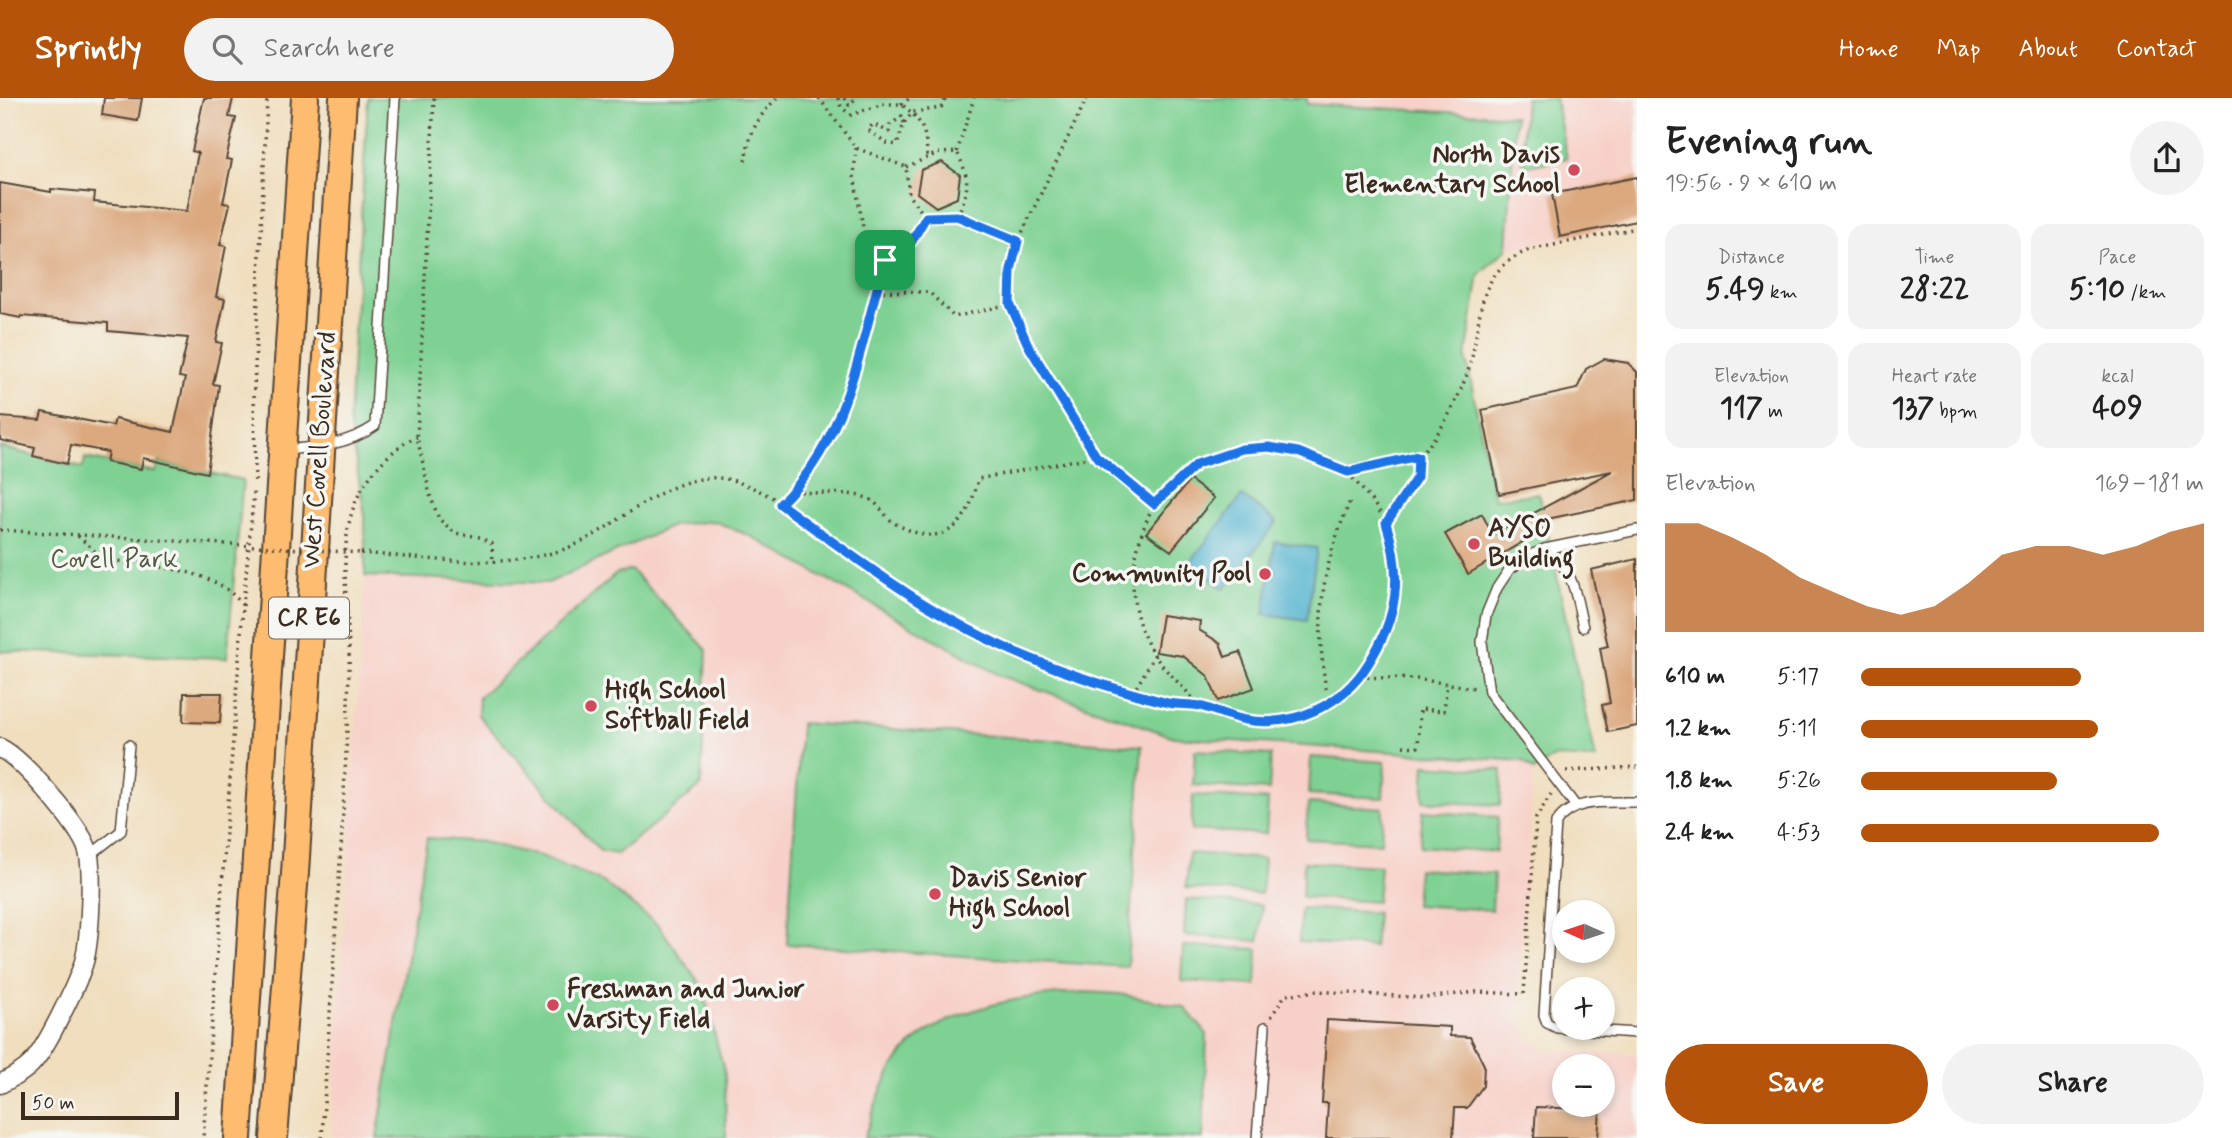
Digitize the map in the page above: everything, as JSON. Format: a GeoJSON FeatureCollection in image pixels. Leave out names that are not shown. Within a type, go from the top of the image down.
{"type":"FeatureCollection","features":[{"type":"Feature","properties":{"kind":"main road","name":"West Covell Boulevard"},"geometry":{"type":"LineString","coordinates":[[238,1138],[306,98]]}},
{"type":"Feature","properties":{"kind":"main road","name":"West Covell Boulevard"},"geometry":{"type":"LineString","coordinates":[[274,1138],[295,873],[319,447],[343,98]]}},
{"type":"Feature","properties":{"kind":"main road"},"geometry":{"type":"LineString","coordinates":[[231,1138],[240,1104]]}},
{"type":"Feature","properties":{"kind":"street"},"geometry":{"type":"LineString","coordinates":[[0,748],[19,760],[76,830],[89,856],[83,966],[40,1054],[21,1073],[0,1084]]}},
{"type":"Feature","properties":{"kind":"lane"},"geometry":{"type":"LineString","coordinates":[[284,450],[319,447],[356,439],[375,426],[395,98]]}},
{"type":"Feature","properties":{"kind":"lane"},"geometry":{"type":"LineString","coordinates":[[1575,805],[1489,692],[1482,642],[1486,615],[1497,588],[1509,570],[1526,557],[1545,549],[1637,530]]}},
{"type":"Feature","properties":{"kind":"lane"},"geometry":{"type":"LineString","coordinates":[[1545,549],[1562,561],[1572,579],[1583,627]]}},
{"type":"Feature","properties":{"kind":"lane"},"geometry":{"type":"LineString","coordinates":[[89,856],[121,831],[130,745]]}},
{"type":"Feature","properties":{"kind":"lane"},"geometry":{"type":"LineString","coordinates":[[1637,802],[1575,805],[1564,811],[1556,822],[1544,1015],[1547,1023],[1557,1028],[1637,1033]]}},
{"type":"Feature","properties":{"kind":"lane"},"geometry":{"type":"LineString","coordinates":[[1257,1138],[1265,1027]]}},
{"type":"Feature","properties":{"kind":"path"},"geometry":{"type":"LineString","coordinates":[[203,1138],[255,481],[254,389],[267,98]]}},
{"type":"Feature","properties":{"kind":"path"},"geometry":{"type":"LineString","coordinates":[[434,98],[416,437],[430,495],[439,519],[455,533],[480,537],[492,544],[493,562]]}},
{"type":"Feature","properties":{"kind":"path"},"geometry":{"type":"LineString","coordinates":[[744,161],[749,136],[762,112],[777,98]]}},
{"type":"Feature","properties":{"kind":"path"},"geometry":{"type":"LineString","coordinates":[[819,98],[856,148],[906,167],[938,153],[957,152]]}},
{"type":"Feature","properties":{"kind":"path"},"geometry":{"type":"LineString","coordinates":[[838,98],[841,107],[851,115],[883,104],[901,104],[910,98]]}},
{"type":"Feature","properties":{"kind":"path"},"geometry":{"type":"LineString","coordinates":[[844,98],[849,105],[856,98]]}},
{"type":"Feature","properties":{"kind":"path"},"geometry":{"type":"LineString","coordinates":[[904,123],[902,116],[890,125],[889,132],[873,124],[868,130],[887,143],[897,145],[903,134],[904,123],[913,113],[941,108],[946,98]]}},
{"type":"Feature","properties":{"kind":"path"},"geometry":{"type":"LineString","coordinates":[[957,216],[965,199],[968,176],[957,152],[974,98]]}},
{"type":"Feature","properties":{"kind":"path"},"geometry":{"type":"LineString","coordinates":[[1087,98],[1018,241],[1011,270],[1010,304],[1028,345],[1096,456],[1154,504]]}},
{"type":"Feature","properties":{"kind":"path"},"geometry":{"type":"LineString","coordinates":[[901,104],[913,113],[927,135],[927,158]]}},
{"type":"Feature","properties":{"kind":"path"},"geometry":{"type":"LineString","coordinates":[[856,148],[854,176],[866,244],[885,260]]}},
{"type":"Feature","properties":{"kind":"path"},"geometry":{"type":"LineString","coordinates":[[906,167],[909,196],[926,217]]}},
{"type":"Feature","properties":{"kind":"path"},"geometry":{"type":"LineString","coordinates":[[926,217],[957,216],[1018,241]]}},
{"type":"Feature","properties":{"kind":"path"},"geometry":{"type":"LineString","coordinates":[[780,504],[814,465],[845,407],[857,372],[885,260],[912,241],[926,217]]}},
{"type":"Feature","properties":{"kind":"path"},"geometry":{"type":"LineString","coordinates":[[1348,472],[1418,456],[1434,440],[1468,374],[1480,307],[1485,291],[1498,270],[1516,255],[1529,250],[1637,228]]}},
{"type":"Feature","properties":{"kind":"path"},"geometry":{"type":"LineString","coordinates":[[876,291],[929,292],[954,317],[1010,304]]}},
{"type":"Feature","properties":{"kind":"path"},"geometry":{"type":"LineString","coordinates":[[322,1138],[349,669],[348,530],[353,507],[362,488],[397,447],[416,437]]}},
{"type":"Feature","properties":{"kind":"path"},"geometry":{"type":"LineString","coordinates":[[0,530],[493,562],[531,558],[565,549],[610,526],[674,486],[703,478],[740,482],[780,504],[899,590],[1027,657],[1172,704],[1199,706],[1249,720],[1279,721],[1304,716],[1330,702],[1360,677],[1391,617],[1397,582],[1395,553],[1386,523],[1348,472],[1298,452],[1269,447],[1242,449],[1197,464],[1154,504],[1141,531],[1132,577],[1140,626],[1155,655],[1199,706]]}},
{"type":"Feature","properties":{"kind":"path"},"geometry":{"type":"LineString","coordinates":[[794,490],[814,495],[867,498],[895,523],[913,531],[937,534],[952,530],[963,522],[978,479],[1096,456]]}},
{"type":"Feature","properties":{"kind":"path"},"geometry":{"type":"LineString","coordinates":[[1386,523],[1417,477],[1418,456]]}},
{"type":"Feature","properties":{"kind":"path"},"geometry":{"type":"LineString","coordinates":[[1326,690],[1320,646],[1322,594],[1327,561],[1351,499]]}},
{"type":"Feature","properties":{"kind":"path"},"geometry":{"type":"LineString","coordinates":[[78,536],[99,555],[112,560],[203,576],[229,591],[243,606]]}},
{"type":"Feature","properties":{"kind":"path"},"geometry":{"type":"LineString","coordinates":[[1133,693],[1155,655]]}},
{"type":"Feature","properties":{"kind":"path"},"geometry":{"type":"LineString","coordinates":[[1360,677],[1447,683],[1489,692]]}},
{"type":"Feature","properties":{"kind":"path"},"geometry":{"type":"LineString","coordinates":[[1403,746],[1418,747],[1420,709],[1444,711],[1447,683]]}},
{"type":"Feature","properties":{"kind":"path"},"geometry":{"type":"LineString","coordinates":[[1550,771],[1637,767]]}},
{"type":"Feature","properties":{"kind":"path"},"geometry":{"type":"LineString","coordinates":[[1265,1027],[1285,995],[1317,991],[1425,998],[1476,992],[1524,994],[1536,818],[1548,796],[1560,786]]}},
{"type":"Feature","properties":{"kind":"shaded area","name":"North Davis Elementary School"},"geometry":{"type":"Polygon","coordinates":[[[1307,98],[1637,98],[1637,223],[1507,249],[1515,116],[1307,104],[1307,98]]]}},
{"type":"Feature","properties":{"kind":"shaded area","name":"Davis Senior High School"},"geometry":{"type":"Polygon","coordinates":[[[714,521],[1174,737],[1523,761],[1534,771],[1516,1016],[1527,1036],[1545,1050],[1637,1055],[1637,1138],[331,1138],[365,576],[548,583],[674,525],[714,521]]]}},
{"type":"Feature","properties":{"kind":"green space"},"geometry":{"type":"Polygon","coordinates":[[[368,98],[1307,98],[1307,104],[1515,116],[1507,249],[1479,274],[1466,357],[1494,499],[1539,493],[1596,759],[1554,757],[1534,771],[1523,761],[1174,737],[999,675],[750,536],[714,521],[674,525],[548,583],[365,576],[365,516],[349,420],[368,98]]]}},
{"type":"Feature","properties":{"kind":"green space"},"geometry":{"type":"Polygon","coordinates":[[[1525,98],[1555,98],[1567,158],[1529,166],[1521,161],[1525,98]]]}},
{"type":"Feature","properties":{"kind":"green space","name":"Covell Park"},"geometry":{"type":"Polygon","coordinates":[[[0,447],[83,468],[85,458],[156,472],[158,462],[243,480],[227,658],[0,651],[0,447]]]}},
{"type":"Feature","properties":{"kind":"green space","name":"High School Softball Field"},"geometry":{"type":"Polygon","coordinates":[[[631,570],[707,650],[701,786],[617,854],[600,851],[478,715],[479,697],[616,574],[631,570]]]}},
{"type":"Feature","properties":{"kind":"green space"},"geometry":{"type":"Polygon","coordinates":[[[801,723],[1142,746],[1127,967],[787,944],[801,723]]]}},
{"type":"Feature","properties":{"kind":"green space"},"geometry":{"type":"Polygon","coordinates":[[[1195,750],[1271,755],[1269,790],[1193,785],[1195,750]]]}},
{"type":"Feature","properties":{"kind":"green space"},"geometry":{"type":"Polygon","coordinates":[[[1311,757],[1385,762],[1383,798],[1309,794],[1311,757]]]}},
{"type":"Feature","properties":{"kind":"green space"},"geometry":{"type":"Polygon","coordinates":[[[1425,765],[1502,770],[1500,805],[1423,801],[1425,765]]]}},
{"type":"Feature","properties":{"kind":"green space"},"geometry":{"type":"Polygon","coordinates":[[[1193,795],[1268,800],[1266,834],[1191,830],[1193,795]]]}},
{"type":"Feature","properties":{"kind":"green space"},"geometry":{"type":"Polygon","coordinates":[[[1308,803],[1383,808],[1381,843],[1306,839],[1308,803]]]}},
{"type":"Feature","properties":{"kind":"green space"},"geometry":{"type":"Polygon","coordinates":[[[1423,811],[1498,817],[1496,852],[1420,846],[1423,811]]]}},
{"type":"Feature","properties":{"kind":"green space","name":"Freshman and Junior Varsity Field"},"geometry":{"type":"Polygon","coordinates":[[[427,838],[483,842],[543,857],[603,882],[659,926],[703,988],[725,1075],[726,1138],[377,1138],[427,838]]]}},
{"type":"Feature","properties":{"kind":"green space"},"geometry":{"type":"Polygon","coordinates":[[[1189,853],[1264,859],[1261,894],[1186,888],[1189,853]]]}},
{"type":"Feature","properties":{"kind":"green space"},"geometry":{"type":"Polygon","coordinates":[[[1304,862],[1380,866],[1377,902],[1302,897],[1304,862]]]}},
{"type":"Feature","properties":{"kind":"green space"},"geometry":{"type":"Polygon","coordinates":[[[1418,869],[1494,874],[1492,910],[1415,905],[1418,869]]]}},
{"type":"Feature","properties":{"kind":"green space"},"geometry":{"type":"Polygon","coordinates":[[[1186,899],[1262,905],[1259,941],[1184,935],[1186,899]]]}},
{"type":"Feature","properties":{"kind":"green space"},"geometry":{"type":"Polygon","coordinates":[[[1301,908],[1377,913],[1374,947],[1299,942],[1301,908]]]}},
{"type":"Feature","properties":{"kind":"green space"},"geometry":{"type":"Polygon","coordinates":[[[1183,946],[1258,949],[1256,985],[1181,981],[1183,946]]]}},
{"type":"Feature","properties":{"kind":"green space"},"geometry":{"type":"Polygon","coordinates":[[[1084,992],[1120,994],[1184,1007],[1207,1034],[1203,1138],[864,1138],[890,1072],[910,1045],[931,1030],[954,1018],[1007,1002],[1084,992]]]}},
{"type":"Feature","properties":{"kind":"water"},"geometry":{"type":"Polygon","coordinates":[[[1242,496],[1277,522],[1224,589],[1190,562],[1242,496]]]}},
{"type":"Feature","properties":{"kind":"water"},"geometry":{"type":"Polygon","coordinates":[[[1275,542],[1317,548],[1307,620],[1264,614],[1275,542]]]}},
{"type":"Feature","properties":{"kind":"building"},"geometry":{"type":"Polygon","coordinates":[[[104,98],[142,98],[138,121],[102,115],[104,98]]]}},
{"type":"Feature","properties":{"kind":"building"},"geometry":{"type":"Polygon","coordinates":[[[204,98],[233,98],[229,117],[236,118],[226,159],[232,160],[223,203],[230,204],[220,245],[226,246],[216,297],[225,299],[216,342],[222,343],[213,384],[219,385],[207,473],[143,458],[141,469],[106,462],[108,452],[71,445],[67,464],[33,456],[35,448],[0,440],[0,417],[40,420],[42,412],[113,426],[115,419],[173,432],[185,378],[179,377],[188,338],[108,331],[108,323],[21,318],[0,314],[0,183],[51,192],[51,189],[95,193],[94,202],[187,211],[198,153],[192,151],[204,98]]]}},
{"type":"Feature","properties":{"kind":"building"},"geometry":{"type":"Polygon","coordinates":[[[942,162],[960,175],[957,198],[936,207],[917,193],[921,170],[942,162]]]}},
{"type":"Feature","properties":{"kind":"building"},"geometry":{"type":"Polygon","coordinates":[[[1637,177],[1637,221],[1560,237],[1552,194],[1637,177]]]}},
{"type":"Feature","properties":{"kind":"building"},"geometry":{"type":"Polygon","coordinates":[[[1604,359],[1628,363],[1637,372],[1637,500],[1538,521],[1543,530],[1468,574],[1445,534],[1482,514],[1493,535],[1612,471],[1499,494],[1482,410],[1577,389],[1586,369],[1604,359]]]}},
{"type":"Feature","properties":{"kind":"building"},"geometry":{"type":"Polygon","coordinates":[[[1190,480],[1214,498],[1171,551],[1146,533],[1190,480]]]}},
{"type":"Feature","properties":{"kind":"building"},"geometry":{"type":"Polygon","coordinates":[[[1637,559],[1637,726],[1608,732],[1602,705],[1610,703],[1600,648],[1608,646],[1591,570],[1637,559]]]}},
{"type":"Feature","properties":{"kind":"building"},"geometry":{"type":"Polygon","coordinates":[[[1162,615],[1200,621],[1199,630],[1220,643],[1225,657],[1240,652],[1254,688],[1218,701],[1208,676],[1183,656],[1156,652],[1162,615]]]}},
{"type":"Feature","properties":{"kind":"building"},"geometry":{"type":"Polygon","coordinates":[[[184,693],[222,693],[220,723],[183,722],[184,693]]]}},
{"type":"Feature","properties":{"kind":"building"},"geometry":{"type":"Polygon","coordinates":[[[1327,1020],[1450,1027],[1450,1036],[1470,1037],[1484,1065],[1483,1086],[1467,1108],[1455,1108],[1453,1138],[1326,1138],[1328,1103],[1322,1103],[1327,1020]]]}},
{"type":"Feature","properties":{"kind":"building"},"geometry":{"type":"Polygon","coordinates":[[[1536,1107],[1552,1108],[1552,1117],[1600,1117],[1598,1138],[1534,1138],[1536,1107]]]}},
{"type":"Feature","properties":{"kind":"place","name":"North Davis Elementary School"},"geometry":{"type":"Point","coordinates":[1574,170]}},
{"type":"Feature","properties":{"kind":"place","name":"AYSO Building"},"geometry":{"type":"Point","coordinates":[1474,544]}},
{"type":"Feature","properties":{"kind":"place","name":"Community Pool"},"geometry":{"type":"Point","coordinates":[1265,574]}},
{"type":"Feature","properties":{"kind":"place","name":"High School Softball Field"},"geometry":{"type":"Point","coordinates":[591,706]}},
{"type":"Feature","properties":{"kind":"place","name":"Davis Senior High School"},"geometry":{"type":"Point","coordinates":[935,894]}},
{"type":"Feature","properties":{"kind":"place","name":"Freshman and Junior Varsity Field"},"geometry":{"type":"Point","coordinates":[553,1005]}},
{"type":"Feature","properties":{"kind":"route"},"geometry":{"type":"LineString","coordinates":[[957,216],[1018,241],[1011,270],[1010,304],[1028,345],[1096,456],[1154,504],[1197,464],[1242,449],[1269,447],[1298,452],[1348,472],[1418,456],[1417,477],[1401,505],[1386,523],[1395,553],[1397,582],[1391,617],[1360,677],[1330,702],[1304,716],[1279,721],[1249,720],[1199,706],[1172,704],[1117,689],[1027,657],[958,623],[899,590],[780,504],[814,465],[845,407],[857,372],[885,260],[912,241],[926,217],[957,216]]}}]}
